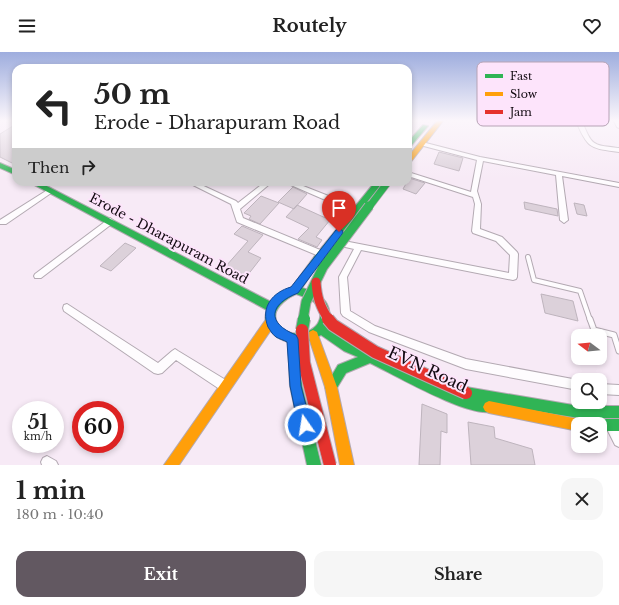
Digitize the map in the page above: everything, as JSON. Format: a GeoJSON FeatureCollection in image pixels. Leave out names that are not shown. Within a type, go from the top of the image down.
{"type":"FeatureCollection","features":[{"type":"Feature","properties":{"kind":"main road"},"geometry":{"type":"LineString","coordinates":[[412,152],[421,140]]}},
{"type":"Feature","properties":{"kind":"main road"},"geometry":{"type":"LineString","coordinates":[[412,157],[425,140]]}},
{"type":"Feature","properties":{"kind":"main road"},"geometry":{"type":"LineString","coordinates":[[0,164],[12,171]]}},
{"type":"Feature","properties":{"kind":"main road","name":"Erode - Dharapuram Road"},"geometry":{"type":"LineString","coordinates":[[41,186],[271,307]]}},
{"type":"Feature","properties":{"kind":"main road"},"geometry":{"type":"LineString","coordinates":[[295,290],[376,186]]}},
{"type":"Feature","properties":{"kind":"main road"},"geometry":{"type":"LineString","coordinates":[[321,465],[304,400],[296,333],[299,309],[305,288],[313,271],[380,186]]}},
{"type":"Feature","properties":{"kind":"main road"},"geometry":{"type":"LineString","coordinates":[[330,465],[304,363],[302,332],[306,302],[316,280],[342,242],[385,186]]}},
{"type":"Feature","properties":{"kind":"main road"},"geometry":{"type":"LineString","coordinates":[[316,295],[331,260],[389,186]]}},
{"type":"Feature","properties":{"kind":"main road"},"geometry":{"type":"LineString","coordinates":[[316,280],[316,297],[323,311],[333,325],[375,352],[466,393],[579,412],[619,412]]}},
{"type":"Feature","properties":{"kind":"main road"},"geometry":{"type":"LineString","coordinates":[[295,290],[304,290],[316,295],[324,305],[326,313],[324,322],[317,332],[305,338],[293,339],[280,334],[274,328],[271,321],[271,307],[286,293],[295,290]]}},
{"type":"Feature","properties":{"kind":"main road"},"geometry":{"type":"LineString","coordinates":[[171,465],[271,321]]}},
{"type":"Feature","properties":{"kind":"main road"},"geometry":{"type":"LineString","coordinates":[[317,332],[331,388],[347,465]]}},
{"type":"Feature","properties":{"kind":"main road","name":"EVN Road"},"geometry":{"type":"LineString","coordinates":[[317,332],[462,402],[571,424]]}},
{"type":"Feature","properties":{"kind":"main road"},"geometry":{"type":"LineString","coordinates":[[293,339],[296,386],[314,465]]}},
{"type":"Feature","properties":{"kind":"main road"},"geometry":{"type":"LineString","coordinates":[[331,388],[342,369],[370,358]]}},
{"type":"Feature","properties":{"kind":"street"},"geometry":{"type":"LineString","coordinates":[[586,140],[591,146],[619,150]]}},
{"type":"Feature","properties":{"kind":"street"},"geometry":{"type":"LineString","coordinates":[[422,144],[480,159],[619,185]]}},
{"type":"Feature","properties":{"kind":"street"},"geometry":{"type":"LineString","coordinates":[[344,244],[513,277],[514,254],[499,238],[476,231],[478,204],[474,191],[480,159]]}},
{"type":"Feature","properties":{"kind":"street"},"geometry":{"type":"LineString","coordinates":[[559,174],[564,220]]}},
{"type":"Feature","properties":{"kind":"street"},"geometry":{"type":"LineString","coordinates":[[412,175],[476,196]]}},
{"type":"Feature","properties":{"kind":"street"},"geometry":{"type":"LineString","coordinates":[[198,186],[234,203],[240,220],[322,254]]}},
{"type":"Feature","properties":{"kind":"street"},"geometry":{"type":"LineString","coordinates":[[236,208],[264,186]]}},
{"type":"Feature","properties":{"kind":"street"},"geometry":{"type":"LineString","coordinates":[[297,186],[356,210]]}},
{"type":"Feature","properties":{"kind":"street"},"geometry":{"type":"LineString","coordinates":[[3,222],[51,191]]}},
{"type":"Feature","properties":{"kind":"street"},"geometry":{"type":"LineString","coordinates":[[38,276],[110,221]]}},
{"type":"Feature","properties":{"kind":"street"},"geometry":{"type":"LineString","coordinates":[[359,247],[343,277],[346,313],[372,329],[466,364],[571,384]]}},
{"type":"Feature","properties":{"kind":"street"},"geometry":{"type":"LineString","coordinates":[[67,308],[158,369],[175,354],[225,386]]}},
{"type":"Feature","properties":{"kind":"street"},"geometry":{"type":"LineString","coordinates":[[607,389],[619,390]]}},
{"type":"Feature","properties":{"kind":"street"},"geometry":{"type":"LineString","coordinates":[[610,425],[619,442]]}},
{"type":"Feature","properties":{"kind":"lane"},"geometry":{"type":"LineString","coordinates":[[528,257],[534,280],[580,292],[594,330],[614,335],[619,351]]}},
{"type":"Feature","properties":{"kind":"building"},"geometry":{"type":"Polygon","coordinates":[[[0,140],[12,140],[12,163],[0,157],[0,140]]]}},
{"type":"Feature","properties":{"kind":"building"},"geometry":{"type":"Polygon","coordinates":[[[439,152],[463,158],[459,171],[434,164],[439,152]]]}},
{"type":"Feature","properties":{"kind":"building"},"geometry":{"type":"Polygon","coordinates":[[[412,179],[425,183],[416,194],[403,189],[405,186],[412,186],[412,179]]]}},
{"type":"Feature","properties":{"kind":"building"},"geometry":{"type":"Polygon","coordinates":[[[293,187],[307,194],[294,209],[278,202],[293,187]]]}},
{"type":"Feature","properties":{"kind":"building"},"geometry":{"type":"Polygon","coordinates":[[[261,196],[279,203],[260,224],[249,219],[251,216],[244,213],[261,196]]]}},
{"type":"Feature","properties":{"kind":"building"},"geometry":{"type":"Polygon","coordinates":[[[524,202],[557,209],[558,216],[525,209],[524,202]]]}},
{"type":"Feature","properties":{"kind":"building"},"geometry":{"type":"Polygon","coordinates":[[[574,203],[584,205],[587,216],[577,214],[574,203]]]}},
{"type":"Feature","properties":{"kind":"building"},"geometry":{"type":"Polygon","coordinates":[[[297,205],[330,220],[316,237],[322,240],[317,247],[298,239],[309,228],[286,217],[297,205]]]}},
{"type":"Feature","properties":{"kind":"building"},"geometry":{"type":"Polygon","coordinates":[[[242,226],[263,235],[248,252],[261,258],[247,276],[226,266],[248,241],[234,234],[242,226]]]}},
{"type":"Feature","properties":{"kind":"building"},"geometry":{"type":"Polygon","coordinates":[[[125,243],[136,248],[111,271],[100,266],[125,243]]]}},
{"type":"Feature","properties":{"kind":"building"},"geometry":{"type":"Polygon","coordinates":[[[541,294],[573,301],[578,321],[545,313],[541,294]]]}},
{"type":"Feature","properties":{"kind":"building"},"geometry":{"type":"Polygon","coordinates":[[[422,404],[447,414],[447,433],[441,431],[440,465],[419,465],[422,404]]]}},
{"type":"Feature","properties":{"kind":"building"},"geometry":{"type":"Polygon","coordinates":[[[468,422],[494,427],[495,438],[532,449],[535,465],[471,465],[468,422]]]}},
{"type":"Feature","properties":{"kind":"traffic: fast"},"geometry":{"type":"LineString","coordinates":[[0,165],[12,171]]}},
{"type":"Feature","properties":{"kind":"traffic: fast"},"geometry":{"type":"LineString","coordinates":[[41,186],[271,307]]}},
{"type":"Feature","properties":{"kind":"traffic: fast"},"geometry":{"type":"LineString","coordinates":[[295,290],[317,259],[376,186]]}},
{"type":"Feature","properties":{"kind":"traffic: fast"},"geometry":{"type":"LineString","coordinates":[[302,330],[306,302],[323,267],[385,186]]}},
{"type":"Feature","properties":{"kind":"traffic: fast"},"geometry":{"type":"LineString","coordinates":[[295,290],[310,294],[319,301],[324,309],[325,318],[322,327],[316,333],[306,338],[292,338],[279,333],[272,324],[270,318],[273,306],[277,301],[295,290]]}},
{"type":"Feature","properties":{"kind":"traffic: fast"},"geometry":{"type":"LineString","coordinates":[[320,329],[348,347],[462,402],[489,407]]}},
{"type":"Feature","properties":{"kind":"traffic: fast"},"geometry":{"type":"LineString","coordinates":[[293,339],[296,386],[314,465]]}},
{"type":"Feature","properties":{"kind":"traffic: fast"},"geometry":{"type":"LineString","coordinates":[[331,387],[342,369],[370,358]]}},
{"type":"Feature","properties":{"kind":"traffic: fast"},"geometry":{"type":"LineString","coordinates":[[466,393],[579,412],[619,412]]}},
{"type":"Feature","properties":{"kind":"traffic: fast"},"geometry":{"type":"LineString","coordinates":[[607,425],[619,425]]}},
{"type":"Feature","properties":{"kind":"traffic: slow"},"geometry":{"type":"LineString","coordinates":[[412,157],[425,140]]}},
{"type":"Feature","properties":{"kind":"traffic: slow"},"geometry":{"type":"LineString","coordinates":[[171,465],[271,321]]}},
{"type":"Feature","properties":{"kind":"traffic: slow"},"geometry":{"type":"LineString","coordinates":[[313,335],[331,387],[347,465]]}},
{"type":"Feature","properties":{"kind":"traffic: slow"},"geometry":{"type":"LineString","coordinates":[[489,407],[571,424]]}},
{"type":"Feature","properties":{"kind":"traffic: jam"},"geometry":{"type":"LineString","coordinates":[[316,282],[317,297],[323,311],[333,325],[375,352],[466,393]]}},
{"type":"Feature","properties":{"kind":"traffic: jam"},"geometry":{"type":"LineString","coordinates":[[302,330],[304,363],[330,465]]}},
{"type":"Feature","properties":{"kind":"route"},"geometry":{"type":"LineString","coordinates":[[305,425],[296,386],[293,339],[280,334],[274,328],[271,321],[270,312],[271,307],[279,298],[286,293],[295,290],[317,259],[339,232]]}}]}
